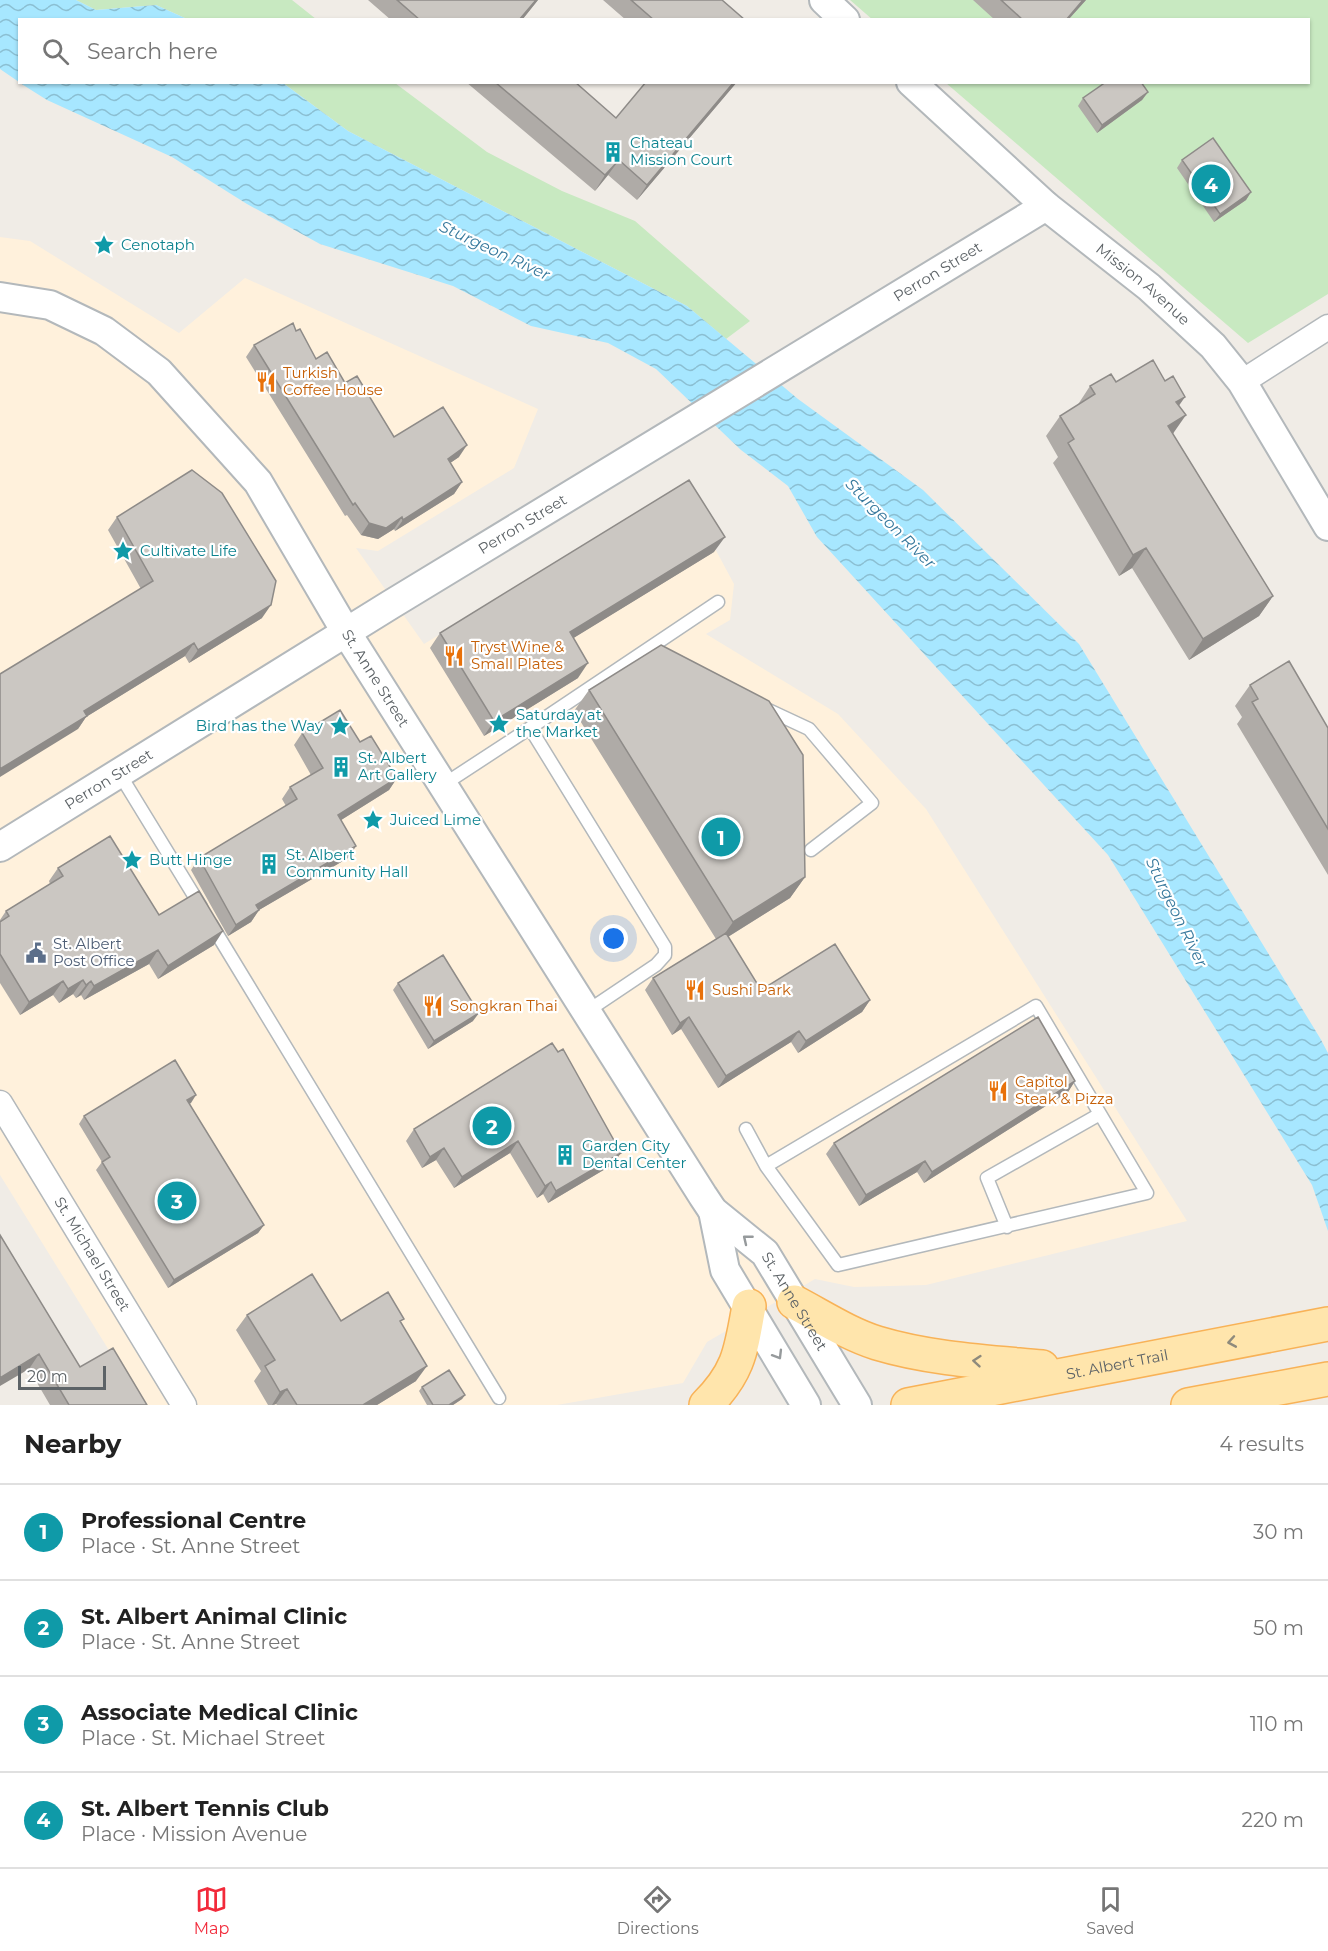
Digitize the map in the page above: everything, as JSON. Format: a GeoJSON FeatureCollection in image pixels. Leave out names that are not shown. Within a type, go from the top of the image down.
{"type":"FeatureCollection","features":[{"type":"Feature","properties":{"kind":"main road"},"geometry":{"type":"LineString","coordinates":[[794,1302],[856,1335],[877,1343],[936,1357],[1077,1371]]}},
{"type":"Feature","properties":{"kind":"main road"},"geometry":{"type":"LineString","coordinates":[[706,1405],[733,1375],[741,1349],[748,1306]]}},
{"type":"Feature","properties":{"kind":"main road","name":"St. Albert Trail"},"geometry":{"type":"LineString","coordinates":[[908,1405],[1328,1324]]}},
{"type":"Feature","properties":{"kind":"main road"},"geometry":{"type":"LineString","coordinates":[[1188,1405],[1315,1382]]}},
{"type":"Feature","properties":{"kind":"street"},"geometry":{"type":"LineString","coordinates":[[824,0],[843,18]]}},
{"type":"Feature","properties":{"kind":"street","name":"Mission Avenue"},"geometry":{"type":"LineString","coordinates":[[913,84],[1046,206],[1149,287],[1213,346],[1242,381],[1328,526]]}},
{"type":"Feature","properties":{"kind":"street","name":"Perron Street"},"geometry":{"type":"LineString","coordinates":[[0,847],[346,632],[1046,206]]}},
{"type":"Feature","properties":{"kind":"street","name":"St. Anne Street"},"geometry":{"type":"LineString","coordinates":[[0,297],[50,305],[104,331],[159,372],[258,482],[346,632],[585,1013],[713,1211],[765,1253],[857,1405]]}},
{"type":"Feature","properties":{"kind":"street"},"geometry":{"type":"LineString","coordinates":[[1242,381],[1328,327]]}},
{"type":"Feature","properties":{"kind":"street","name":"St. Michael Street"},"geometry":{"type":"LineString","coordinates":[[0,1103],[184,1405]]}},
{"type":"Feature","properties":{"kind":"street","name":"St. Anne Street"},"geometry":{"type":"LineString","coordinates":[[713,1211],[725,1270],[806,1405]]}},
{"type":"Feature","properties":{"kind":"lane"},"geometry":{"type":"LineString","coordinates":[[443,785],[649,654],[718,602]]}},
{"type":"Feature","properties":{"kind":"lane"},"geometry":{"type":"LineString","coordinates":[[747,700],[809,729],[872,803],[811,850]]}},
{"type":"Feature","properties":{"kind":"lane"},"geometry":{"type":"LineString","coordinates":[[530,728],[665,947],[665,955],[656,965],[585,1013]]}},
{"type":"Feature","properties":{"kind":"lane"},"geometry":{"type":"LineString","coordinates":[[119,773],[499,1398]]}},
{"type":"Feature","properties":{"kind":"lane"},"geometry":{"type":"LineString","coordinates":[[746,1129],[766,1166],[838,1265],[1147,1193],[1036,1006],[766,1166]]}},
{"type":"Feature","properties":{"kind":"lane"},"geometry":{"type":"LineString","coordinates":[[1007,1227],[987,1178],[1100,1114]]}},
{"type":"Feature","properties":{"kind":"shaded area"},"geometry":{"type":"Polygon","coordinates":[[[0,237],[30,241],[179,333],[245,278],[538,409],[514,468],[378,551],[356,548],[424,644],[682,487],[734,584],[730,620],[706,634],[838,714],[926,809],[1187,1221],[926,1285],[854,1287],[815,1279],[707,1342],[683,1383],[557,1405],[143,1405],[0,1175],[0,237]]]}},
{"type":"Feature","properties":{"kind":"green space"},"geometry":{"type":"Polygon","coordinates":[[[76,0],[292,0],[315,18],[185,18],[156,5],[96,10],[76,0]]]}},
{"type":"Feature","properties":{"kind":"green space"},"geometry":{"type":"Polygon","coordinates":[[[850,0],[1328,0],[1328,294],[1248,343],[947,84],[1310,84],[1310,18],[871,18],[850,0]]]}},
{"type":"Feature","properties":{"kind":"green space"},"geometry":{"type":"Polygon","coordinates":[[[284,84],[396,84],[487,152],[562,191],[635,221],[750,321],[726,339],[687,306],[348,131],[284,84]]]}},
{"type":"Feature","properties":{"kind":"water"},"geometry":{"type":"Polygon","coordinates":[[[0,0],[76,0],[96,10],[156,5],[185,18],[18,18],[18,81],[0,69],[0,0]]]}},
{"type":"Feature","properties":{"kind":"water","name":"Sturgeon River"},"geometry":{"type":"Polygon","coordinates":[[[22,84],[284,84],[348,131],[687,306],[798,399],[923,490],[1079,644],[1320,1038],[1328,1053],[1328,1231],[1312,1185],[1108,855],[817,537],[788,486],[741,450],[656,369],[608,343],[531,326],[453,286],[320,244],[247,204],[172,157],[47,100],[22,84]]]}},
{"type":"Feature","properties":{"kind":"building"},"geometry":{"type":"Polygon","coordinates":[[[397,0],[536,0],[521,18],[418,18],[397,0]]]}},
{"type":"Feature","properties":{"kind":"building"},"geometry":{"type":"Polygon","coordinates":[[[631,0],[722,0],[743,18],[652,18],[631,0]]]}},
{"type":"Feature","properties":{"kind":"building"},"geometry":{"type":"Polygon","coordinates":[[[1001,0],[1083,0],[1068,18],[1021,18],[1001,0]]]}},
{"type":"Feature","properties":{"kind":"building","name":"Chateau Mission Court"},"geometry":{"type":"Polygon","coordinates":[[[497,84],[577,84],[616,118],[644,84],[732,84],[647,185],[619,160],[605,175],[497,84]]]}},
{"type":"Feature","properties":{"kind":"building"},"geometry":{"type":"Polygon","coordinates":[[[1103,84],[1142,84],[1148,92],[1102,125],[1083,98],[1103,84]]]}},
{"type":"Feature","properties":{"kind":"building"},"geometry":{"type":"Polygon","coordinates":[[[1213,138],[1251,192],[1220,214],[1182,160],[1213,138]]]}},
{"type":"Feature","properties":{"kind":"building"},"geometry":{"type":"Polygon","coordinates":[[[293,323],[296,331],[300,329],[316,359],[327,352],[345,383],[357,376],[394,437],[443,407],[467,445],[448,459],[462,482],[403,520],[402,517],[386,528],[369,523],[355,503],[353,505],[254,345],[293,323]]]}},
{"type":"Feature","properties":{"kind":"building"},"geometry":{"type":"Polygon","coordinates":[[[1153,360],[1165,381],[1173,376],[1185,397],[1176,402],[1186,415],[1168,426],[1273,596],[1203,639],[1146,548],[1133,555],[1068,443],[1074,439],[1060,416],[1095,394],[1090,386],[1111,374],[1116,382],[1153,360]]]}},
{"type":"Feature","properties":{"kind":"building"},"geometry":{"type":"Polygon","coordinates":[[[192,470],[222,493],[276,581],[271,605],[198,650],[194,643],[84,711],[87,716],[0,769],[0,674],[153,581],[117,517],[192,470]]]}},
{"type":"Feature","properties":{"kind":"building"},"geometry":{"type":"Polygon","coordinates":[[[689,480],[725,537],[570,632],[588,663],[494,721],[440,633],[689,480]]]}},
{"type":"Feature","properties":{"kind":"building"},"geometry":{"type":"Polygon","coordinates":[[[661,645],[769,701],[803,755],[805,877],[733,922],[589,690],[661,645]]]}},
{"type":"Feature","properties":{"kind":"building"},"geometry":{"type":"Polygon","coordinates":[[[1289,661],[1328,728],[1328,829],[1252,702],[1258,699],[1250,685],[1289,661]]]}},
{"type":"Feature","properties":{"kind":"building"},"geometry":{"type":"Polygon","coordinates":[[[340,710],[360,742],[371,736],[397,778],[338,815],[356,846],[256,905],[259,910],[236,925],[199,858],[297,799],[290,787],[323,768],[302,733],[340,710]]]}},
{"type":"Feature","properties":{"kind":"building"},"geometry":{"type":"Polygon","coordinates":[[[110,836],[159,915],[199,891],[223,931],[168,966],[158,950],[94,986],[91,981],[86,985],[83,980],[68,989],[63,981],[29,1002],[0,954],[0,922],[9,916],[6,911],[63,876],[58,868],[110,836]]]}},
{"type":"Feature","properties":{"kind":"building"},"geometry":{"type":"Polygon","coordinates":[[[726,933],[761,990],[835,944],[870,1000],[806,1041],[799,1031],[726,1076],[689,1017],[680,1023],[653,978],[726,933]]]}},
{"type":"Feature","properties":{"kind":"building","name":"Songkran Thai"},"geometry":{"type":"Polygon","coordinates":[[[443,955],[479,1013],[434,1041],[398,983],[443,955]]]}},
{"type":"Feature","properties":{"kind":"building"},"geometry":{"type":"Polygon","coordinates":[[[1038,1017],[1075,1081],[932,1172],[925,1161],[866,1195],[834,1143],[1038,1017]]]}},
{"type":"Feature","properties":{"kind":"building"},"geometry":{"type":"Polygon","coordinates":[[[552,1043],[558,1052],[563,1049],[621,1153],[556,1191],[551,1182],[545,1186],[518,1141],[462,1177],[444,1148],[430,1157],[414,1129],[552,1043]]]}},
{"type":"Feature","properties":{"kind":"building"},"geometry":{"type":"Polygon","coordinates":[[[175,1060],[196,1095],[187,1100],[264,1225],[174,1280],[102,1162],[110,1157],[84,1116],[175,1060]]]}},
{"type":"Feature","properties":{"kind":"building"},"geometry":{"type":"Polygon","coordinates":[[[0,1235],[80,1367],[113,1348],[147,1405],[69,1405],[39,1354],[0,1378],[0,1235]]]}},
{"type":"Feature","properties":{"kind":"building"},"geometry":{"type":"Polygon","coordinates":[[[312,1274],[341,1321],[388,1292],[404,1319],[400,1321],[427,1366],[363,1405],[297,1405],[287,1389],[280,1392],[265,1366],[275,1360],[247,1315],[312,1274]]]}},
{"type":"Feature","properties":{"kind":"building"},"geometry":{"type":"Polygon","coordinates":[[[449,1370],[465,1395],[449,1405],[433,1405],[422,1387],[449,1370]]]}},
{"type":"Feature","properties":{"kind":"place","name":"Chateau Mission Court"},"geometry":{"type":"Point","coordinates":[613,152]}},
{"type":"Feature","properties":{"kind":"place","name":"St. Albert Tennis Club"},"geometry":{"type":"Point","coordinates":[1211,184]}},
{"type":"Feature","properties":{"kind":"place","name":"Cenotaph"},"geometry":{"type":"Point","coordinates":[104,245]}},
{"type":"Feature","properties":{"kind":"place","name":"Turkish Coffee House"},"geometry":{"type":"Point","coordinates":[266,382]}},
{"type":"Feature","properties":{"kind":"place","name":"Cultivate Life"},"geometry":{"type":"Point","coordinates":[123,551]}},
{"type":"Feature","properties":{"kind":"place","name":"Tryst Wine & Small Plates"},"geometry":{"type":"Point","coordinates":[454,656]}},
{"type":"Feature","properties":{"kind":"place","name":"Saturday at the Market"},"geometry":{"type":"Point","coordinates":[499,724]}},
{"type":"Feature","properties":{"kind":"place","name":"Bird has the Way"},"geometry":{"type":"Point","coordinates":[340,726]}},
{"type":"Feature","properties":{"kind":"place","name":"St. Albert Art Gallery"},"geometry":{"type":"Point","coordinates":[341,767]}},
{"type":"Feature","properties":{"kind":"place","name":"Juiced Lime"},"geometry":{"type":"Point","coordinates":[373,820]}},
{"type":"Feature","properties":{"kind":"place","name":"Professional Centre"},"geometry":{"type":"Point","coordinates":[721,837]}},
{"type":"Feature","properties":{"kind":"place","name":"Butt Hinge"},"geometry":{"type":"Point","coordinates":[132,860]}},
{"type":"Feature","properties":{"kind":"place","name":"St. Albert Community Hall"},"geometry":{"type":"Point","coordinates":[269,864]}},
{"type":"Feature","properties":{"kind":"place","name":"St. Albert Post Office"},"geometry":{"type":"Point","coordinates":[36,953]}},
{"type":"Feature","properties":{"kind":"place","name":"Sushi Park"},"geometry":{"type":"Point","coordinates":[695,990]}},
{"type":"Feature","properties":{"kind":"place","name":"Songkran Thai"},"geometry":{"type":"Point","coordinates":[433,1006]}},
{"type":"Feature","properties":{"kind":"place","name":"Capitol Steak & Pizza"},"geometry":{"type":"Point","coordinates":[998,1091]}},
{"type":"Feature","properties":{"kind":"place","name":"St. Albert Animal Clinic"},"geometry":{"type":"Point","coordinates":[492,1126]}},
{"type":"Feature","properties":{"kind":"place","name":"Garden City Dental Center"},"geometry":{"type":"Point","coordinates":[565,1155]}},
{"type":"Feature","properties":{"kind":"place","name":"Associate Medical Clinic"},"geometry":{"type":"Point","coordinates":[177,1201]}}]}
